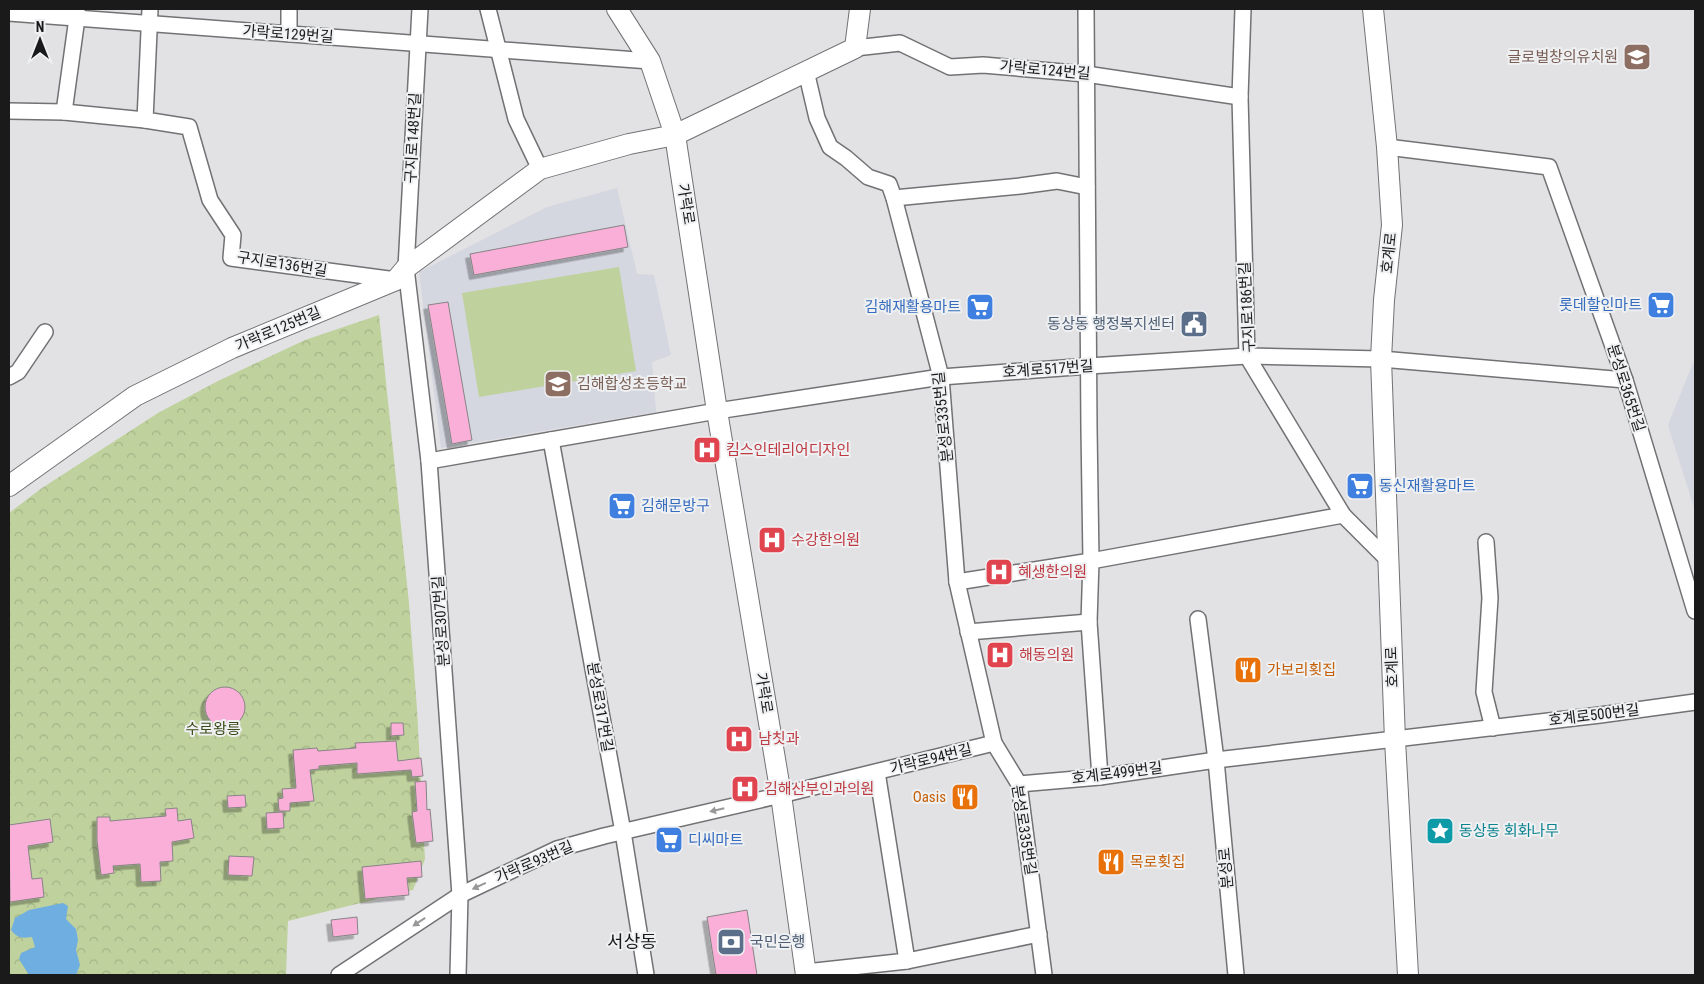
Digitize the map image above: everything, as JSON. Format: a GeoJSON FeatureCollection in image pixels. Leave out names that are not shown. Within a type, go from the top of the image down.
{"type":"FeatureCollection","features":[{"type":"Feature","properties":{"kind":"street"},"geometry":{"type":"LineString","coordinates":[[288,9],[289,34]]}},
{"type":"Feature","properties":{"kind":"street","name":"구지로148번길"},"geometry":{"type":"LineString","coordinates":[[401,274],[420,9]]}},
{"type":"Feature","properties":{"kind":"street"},"geometry":{"type":"LineString","coordinates":[[488,9],[500,50],[516,119],[540,169]]}},
{"type":"Feature","properties":{"kind":"street","name":"가락로"},"geometry":{"type":"LineString","coordinates":[[617,9],[650,61],[675,136],[781,796],[806,974]]}},
{"type":"Feature","properties":{"kind":"street"},"geometry":{"type":"LineString","coordinates":[[855,48],[860,9]]}},
{"type":"Feature","properties":{"kind":"street"},"geometry":{"type":"LineString","coordinates":[[1086,9],[1088,428],[1092,561],[1089,622],[1100,777]]}},
{"type":"Feature","properties":{"kind":"street","name":"구지로186번길"},"geometry":{"type":"LineString","coordinates":[[1243,9],[1240,97],[1246,356],[1343,515],[1389,561]]}},
{"type":"Feature","properties":{"kind":"street","name":"호계로"},"geometry":{"type":"LineString","coordinates":[[1373,9],[1387,147],[1392,226],[1384,300],[1381,359],[1395,740],[1408,975]]}},
{"type":"Feature","properties":{"kind":"street","name":"가락로129번길"},"geometry":{"type":"LineString","coordinates":[[9,13],[149,16],[289,34],[650,61]]}},
{"type":"Feature","properties":{"kind":"street"},"geometry":{"type":"LineString","coordinates":[[64,112],[77,13]]}},
{"type":"Feature","properties":{"kind":"street"},"geometry":{"type":"LineString","coordinates":[[145,120],[149,16]]}},
{"type":"Feature","properties":{"kind":"street","name":"가락로124번길"},"geometry":{"type":"LineString","coordinates":[[675,136],[855,48],[900,44],[950,67],[983,65],[1086,74],[1240,97]]}},
{"type":"Feature","properties":{"kind":"street","name":"분성로335번길"},"geometry":{"type":"LineString","coordinates":[[806,71],[817,118],[830,147],[868,177],[889,184],[894,198],[941,377],[957,582],[994,743],[1019,784],[1044,975]]}},
{"type":"Feature","properties":{"kind":"street","name":"구지로136번길"},"geometry":{"type":"LineString","coordinates":[[9,111],[64,112],[145,120],[189,127],[210,200],[233,235],[231,258],[401,274]]}},
{"type":"Feature","properties":{"kind":"street","name":"가락로125번길"},"geometry":{"type":"LineString","coordinates":[[12,481],[135,396],[232,348],[401,274],[540,169],[629,144],[675,136]]}},
{"type":"Feature","properties":{"kind":"street","name":"분성로365번길"},"geometry":{"type":"LineString","coordinates":[[1387,147],[1549,167],[1625,380],[1695,611]]}},
{"type":"Feature","properties":{"kind":"street"},"geometry":{"type":"LineString","coordinates":[[894,198],[1057,181],[1087,187]]}},
{"type":"Feature","properties":{"kind":"street","name":"분성로307번길"},"geometry":{"type":"LineString","coordinates":[[401,274],[429,461],[460,895],[458,975]]}},
{"type":"Feature","properties":{"kind":"street"},"geometry":{"type":"LineString","coordinates":[[9,377],[18,372],[45,332]]}},
{"type":"Feature","properties":{"kind":"street","name":"호계로517번길"},"geometry":{"type":"LineString","coordinates":[[718,411],[941,377],[1246,356],[1381,359]]}},
{"type":"Feature","properties":{"kind":"street"},"geometry":{"type":"LineString","coordinates":[[1381,359],[1625,380]]}},
{"type":"Feature","properties":{"kind":"street"},"geometry":{"type":"LineString","coordinates":[[429,461],[718,411]]}},
{"type":"Feature","properties":{"kind":"street","name":"분성로317번길"},"geometry":{"type":"LineString","coordinates":[[551,440],[623,832],[646,975]]}},
{"type":"Feature","properties":{"kind":"street"},"geometry":{"type":"LineString","coordinates":[[957,582],[1092,561],[1343,515]]}},
{"type":"Feature","properties":{"kind":"street"},"geometry":{"type":"LineString","coordinates":[[1486,542],[1490,598],[1484,692],[1493,728]]}},
{"type":"Feature","properties":{"kind":"street"},"geometry":{"type":"LineString","coordinates":[[1198,619],[1216,760]]}},
{"type":"Feature","properties":{"kind":"street"},"geometry":{"type":"LineString","coordinates":[[968,632],[1089,622]]}},
{"type":"Feature","properties":{"kind":"street","name":"호계로500번길"},"geometry":{"type":"LineString","coordinates":[[1395,740],[1695,702]]}},
{"type":"Feature","properties":{"kind":"street","name":"호계로499번길"},"geometry":{"type":"LineString","coordinates":[[1019,784],[1100,777],[1216,760],[1395,740]]}},
{"type":"Feature","properties":{"kind":"street","name":"가락로94번길"},"geometry":{"type":"LineString","coordinates":[[781,796],[994,743]]}},
{"type":"Feature","properties":{"kind":"street","name":"분성로"},"geometry":{"type":"LineString","coordinates":[[1216,760],[1236,975]]}},
{"type":"Feature","properties":{"kind":"street"},"geometry":{"type":"LineString","coordinates":[[877,772],[907,961]]}},
{"type":"Feature","properties":{"kind":"street","name":"가락로93번길"},"geometry":{"type":"LineString","coordinates":[[338,975],[460,895],[557,849],[781,796]]}},
{"type":"Feature","properties":{"kind":"street"},"geometry":{"type":"LineString","coordinates":[[806,974],[907,961],[1039,934]]}},
{"type":"Feature","properties":{"kind":"shaded area","name":"김해합성초등학교"},"geometry":{"type":"Polygon","coordinates":[[[617,188],[637,274],[654,275],[671,355],[652,362],[656,412],[441,448],[419,272],[547,207],[617,188]]]}},
{"type":"Feature","properties":{"kind":"shaded area"},"geometry":{"type":"Polygon","coordinates":[[[1695,358],[1695,511],[1668,425],[1695,358]]]}},
{"type":"Feature","properties":{"kind":"green space"},"geometry":{"type":"Polygon","coordinates":[[[619,267],[636,371],[479,397],[462,293],[619,267]]]}},
{"type":"Feature","properties":{"kind":"green space","name":"수로왕릉"},"geometry":{"type":"Polygon","coordinates":[[[379,315],[409,603],[417,709],[425,859],[413,890],[288,921],[286,975],[9,975],[9,513],[42,488],[158,413],[216,382],[305,340],[379,315]]]}},
{"type":"Feature","properties":{"kind":"water"},"geometry":{"type":"Polygon","coordinates":[[[63,903],[68,906],[66,919],[76,929],[78,940],[76,950],[80,965],[76,975],[29,975],[19,959],[21,953],[35,947],[32,937],[20,937],[11,930],[15,918],[29,910],[63,903]]]}},
{"type":"Feature","properties":{"kind":"building"},"geometry":{"type":"Polygon","coordinates":[[[624,225],[628,247],[474,275],[470,254],[624,225]]]}},
{"type":"Feature","properties":{"kind":"building"},"geometry":{"type":"Polygon","coordinates":[[[448,302],[472,440],[452,444],[428,305],[448,302]]]}},
{"type":"Feature","properties":{"kind":"building","name":"수로왕릉"},"geometry":{"type":"Polygon","coordinates":[[[225,687],[239,693],[245,707],[239,721],[225,727],[211,721],[205,707],[211,693],[225,687]]]}},
{"type":"Feature","properties":{"kind":"building"},"geometry":{"type":"Polygon","coordinates":[[[391,723],[403,723],[404,735],[391,736],[391,723]]]}},
{"type":"Feature","properties":{"kind":"building"},"geometry":{"type":"Polygon","coordinates":[[[396,741],[398,761],[421,758],[423,776],[412,777],[411,770],[357,774],[357,763],[319,766],[319,769],[310,770],[314,801],[290,803],[290,811],[279,811],[278,799],[283,798],[282,789],[296,788],[293,750],[317,748],[318,751],[356,748],[355,743],[396,741]]]}},
{"type":"Feature","properties":{"kind":"building"},"geometry":{"type":"Polygon","coordinates":[[[426,781],[427,810],[430,809],[433,841],[416,843],[412,812],[417,811],[415,782],[426,781]]]}},
{"type":"Feature","properties":{"kind":"building"},"geometry":{"type":"Polygon","coordinates":[[[245,795],[246,807],[228,808],[227,796],[245,795]]]}},
{"type":"Feature","properties":{"kind":"building"},"geometry":{"type":"Polygon","coordinates":[[[177,808],[178,821],[191,819],[194,838],[172,842],[173,861],[160,862],[161,881],[141,882],[140,864],[113,866],[114,873],[101,875],[97,841],[97,817],[110,817],[110,821],[166,816],[165,809],[177,808]]]}},
{"type":"Feature","properties":{"kind":"building"},"geometry":{"type":"Polygon","coordinates":[[[283,812],[284,828],[267,829],[266,813],[283,812]]]}},
{"type":"Feature","properties":{"kind":"building"},"geometry":{"type":"Polygon","coordinates":[[[50,819],[53,842],[28,846],[32,879],[42,878],[44,897],[10,902],[9,825],[50,819]]]}},
{"type":"Feature","properties":{"kind":"building"},"geometry":{"type":"Polygon","coordinates":[[[229,856],[254,857],[252,876],[228,875],[229,856]]]}},
{"type":"Feature","properties":{"kind":"building"},"geometry":{"type":"Polygon","coordinates":[[[421,861],[422,877],[407,878],[409,895],[365,899],[362,867],[421,861]]]}},
{"type":"Feature","properties":{"kind":"building","name":"국민은행"},"geometry":{"type":"Polygon","coordinates":[[[747,910],[757,975],[716,975],[707,917],[747,910]]]}},
{"type":"Feature","properties":{"kind":"building"},"geometry":{"type":"Polygon","coordinates":[[[357,917],[358,934],[333,937],[331,920],[357,917]]]}},
{"type":"Feature","properties":{"kind":"place","name":"글로벌창의유치원"},"geometry":{"type":"Point","coordinates":[1637,57]}},
{"type":"Feature","properties":{"kind":"place","name":"롯데할인마트"},"geometry":{"type":"Point","coordinates":[1661,305]}},
{"type":"Feature","properties":{"kind":"place","name":"김해재활용마트"},"geometry":{"type":"Point","coordinates":[980,307]}},
{"type":"Feature","properties":{"kind":"place","name":"동상동 행정복지센터"},"geometry":{"type":"Point","coordinates":[1194,324]}},
{"type":"Feature","properties":{"kind":"place","name":"김해합성초등학교"},"geometry":{"type":"Point","coordinates":[558,384]}},
{"type":"Feature","properties":{"kind":"place","name":"킴스인테리어디자인"},"geometry":{"type":"Point","coordinates":[707,450]}},
{"type":"Feature","properties":{"kind":"place","name":"동신재활용마트"},"geometry":{"type":"Point","coordinates":[1360,486]}},
{"type":"Feature","properties":{"kind":"place","name":"김해문방구"},"geometry":{"type":"Point","coordinates":[622,506]}},
{"type":"Feature","properties":{"kind":"place","name":"수강한의원"},"geometry":{"type":"Point","coordinates":[772,540]}},
{"type":"Feature","properties":{"kind":"place","name":"혜생한의원"},"geometry":{"type":"Point","coordinates":[999,572]}},
{"type":"Feature","properties":{"kind":"place","name":"해동의원"},"geometry":{"type":"Point","coordinates":[1000,655]}},
{"type":"Feature","properties":{"kind":"place","name":"가보리횟집"},"geometry":{"type":"Point","coordinates":[1248,670]}},
{"type":"Feature","properties":{"kind":"place","name":"남칫과"},"geometry":{"type":"Point","coordinates":[739,739]}},
{"type":"Feature","properties":{"kind":"place","name":"김해산부인과의원"},"geometry":{"type":"Point","coordinates":[745,789]}},
{"type":"Feature","properties":{"kind":"place","name":"Oasis"},"geometry":{"type":"Point","coordinates":[965,797]}},
{"type":"Feature","properties":{"kind":"place","name":"동상동 회화나무"},"geometry":{"type":"Point","coordinates":[1440,831]}},
{"type":"Feature","properties":{"kind":"place","name":"디씨마트"},"geometry":{"type":"Point","coordinates":[669,840]}},
{"type":"Feature","properties":{"kind":"place","name":"목로횟집"},"geometry":{"type":"Point","coordinates":[1111,862]}},
{"type":"Feature","properties":{"kind":"place","name":"국민은행"},"geometry":{"type":"Point","coordinates":[731,942]}},
{"type":"Feature","properties":{"kind":"district","name":"서상동"},"geometry":{"type":"Point","coordinates":[632,942]}}]}
